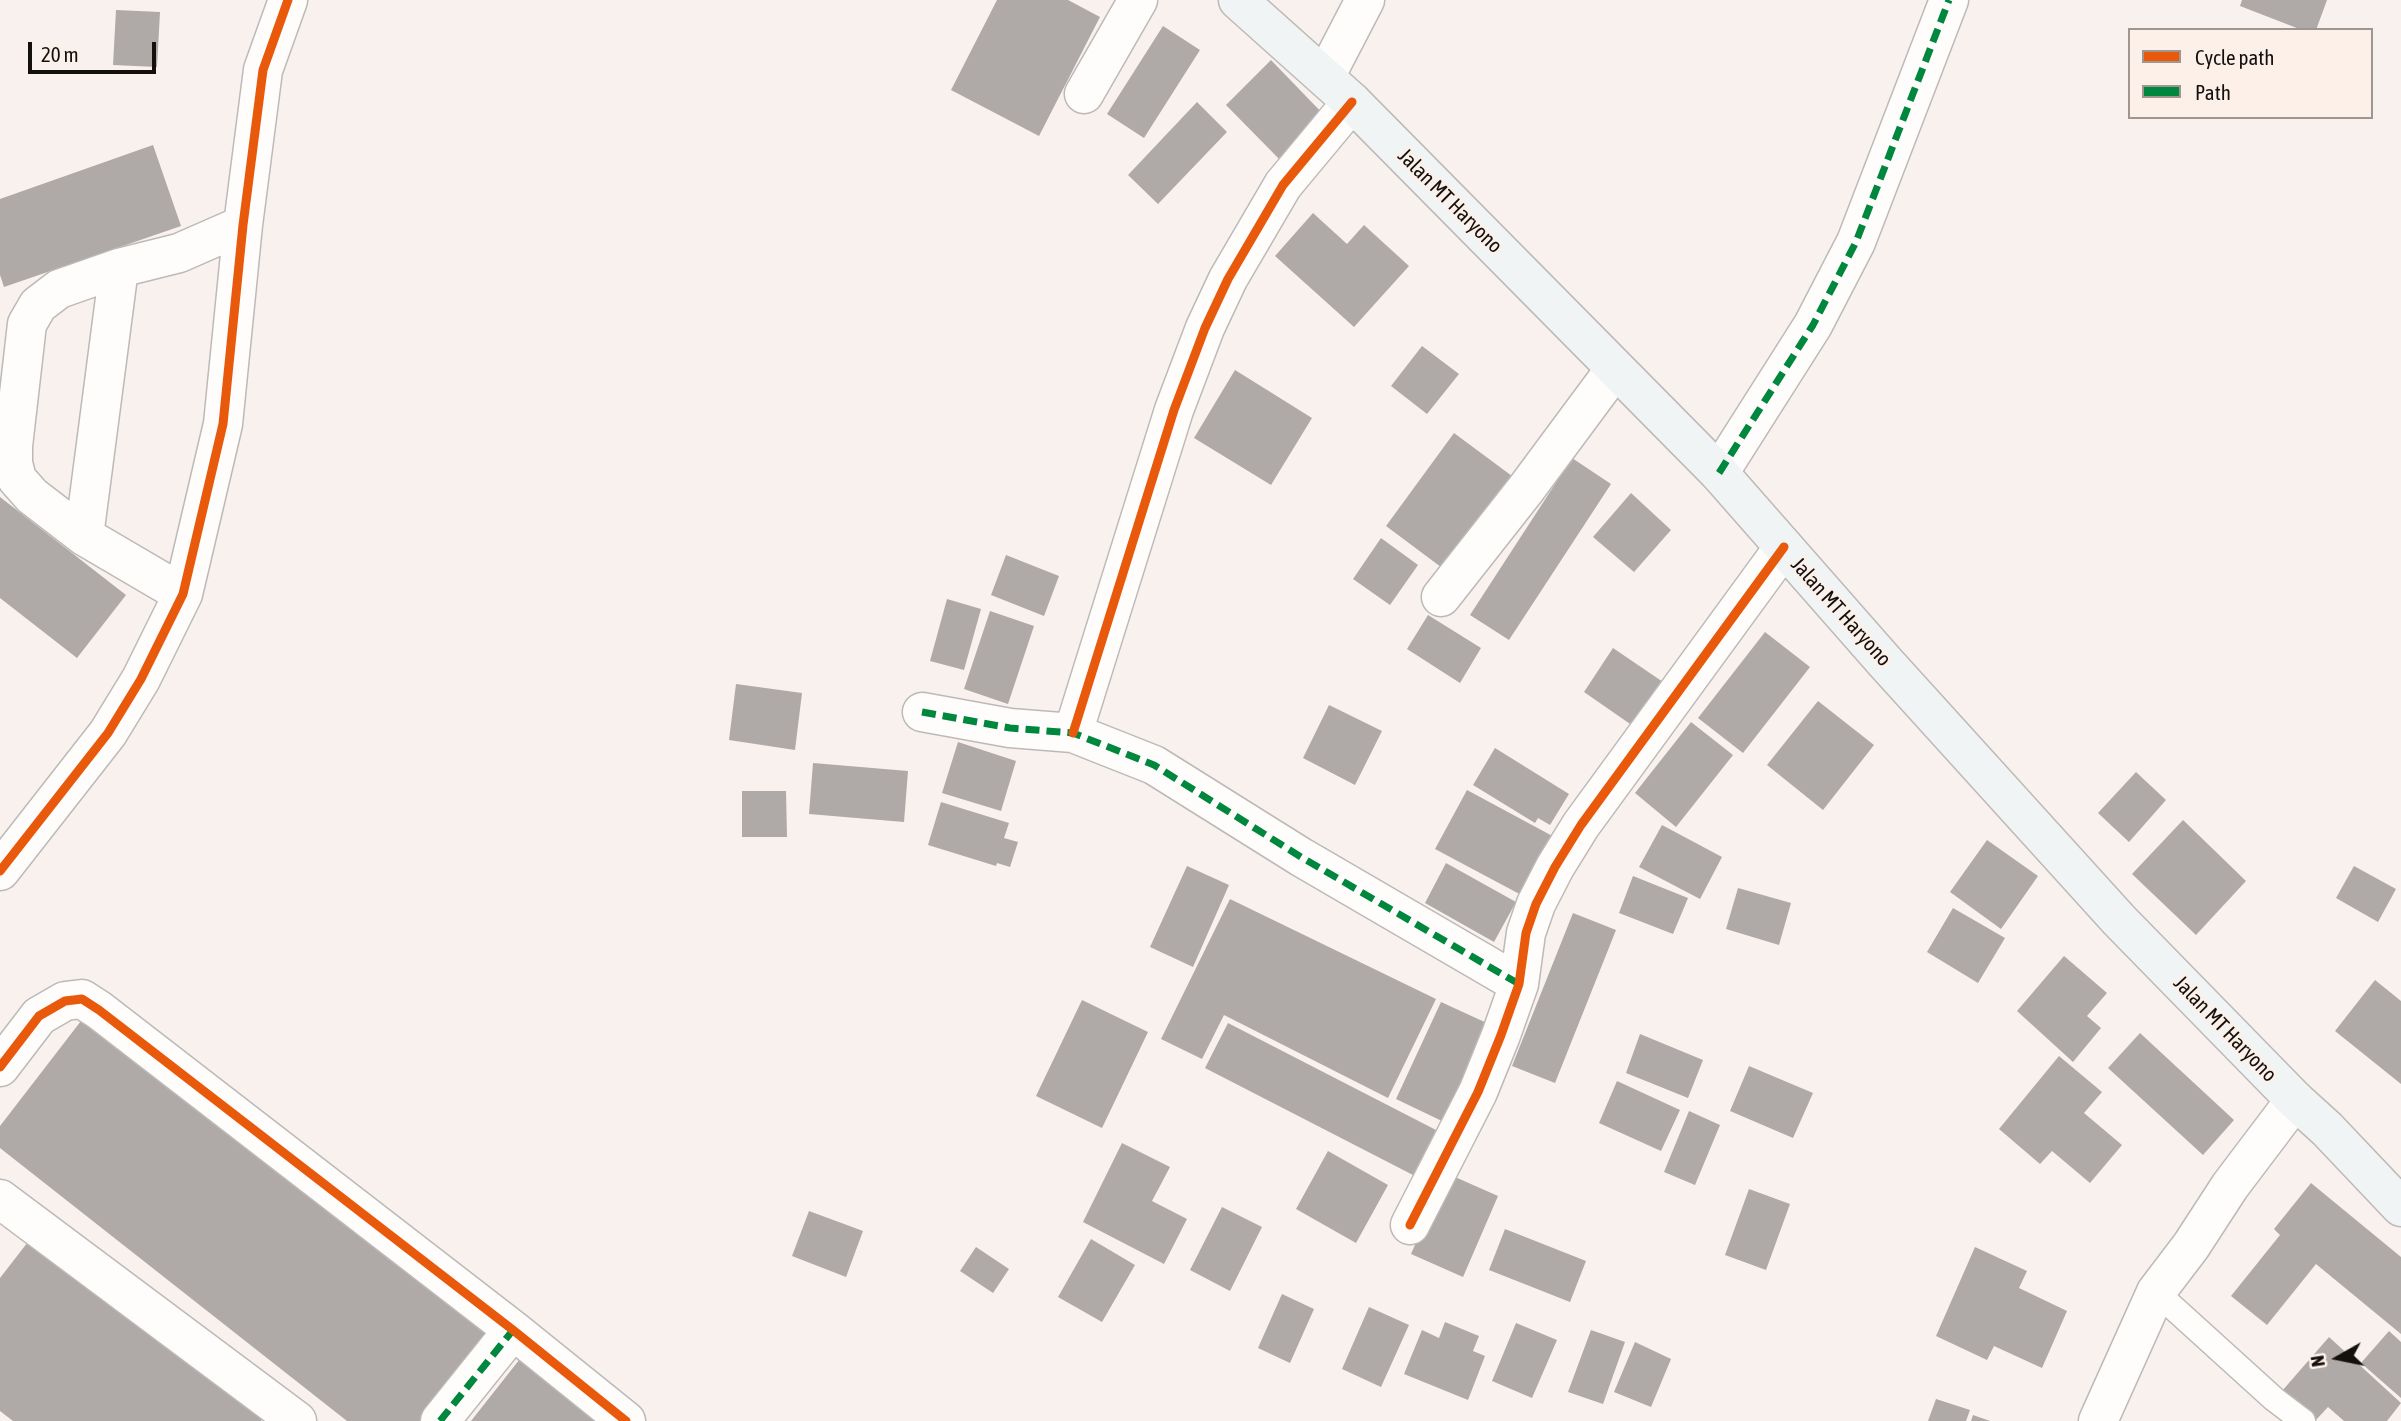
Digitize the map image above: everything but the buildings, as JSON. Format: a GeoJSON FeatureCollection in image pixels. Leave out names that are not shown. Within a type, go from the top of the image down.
{"type":"FeatureCollection","features":[{"type":"Feature","properties":{"kind":"main road","name":"Jalan MT Haryono"},"geometry":{"type":"LineString","coordinates":[[1238,0],[1338,89],[1719,473],[2119,920],[2401,1207]]}},
{"type":"Feature","properties":{"kind":"street"},"geometry":{"type":"LineString","coordinates":[[3,859],[108,733],[141,679],[183,594],[222,424],[263,70],[288,0]]}},
{"type":"Feature","properties":{"kind":"street"},"geometry":{"type":"LineString","coordinates":[[1084,94],[1138,0]]}},
{"type":"Feature","properties":{"kind":"street"},"geometry":{"type":"LineString","coordinates":[[1073,733],[1174,410],[1206,328],[1228,279],[1338,89],[1365,0]]}},
{"type":"Feature","properties":{"kind":"street"},"geometry":{"type":"LineString","coordinates":[[1719,473],[1813,325],[1856,242],[1949,0]]}},
{"type":"Feature","properties":{"kind":"street"},"geometry":{"type":"LineString","coordinates":[[183,594],[84,536],[32,496],[17,479],[13,454],[27,324],[38,305],[59,289],[119,268],[179,253],[243,225]]}},
{"type":"Feature","properties":{"kind":"street"},"geometry":{"type":"LineString","coordinates":[[84,536],[119,268]]}},
{"type":"Feature","properties":{"kind":"street"},"geometry":{"type":"LineString","coordinates":[[1441,597],[1615,369]]}},
{"type":"Feature","properties":{"kind":"street"},"geometry":{"type":"LineString","coordinates":[[1410,1225],[1478,1092],[1501,1035],[1519,984],[1536,904],[1581,825],[1784,547]]}},
{"type":"Feature","properties":{"kind":"street"},"geometry":{"type":"LineString","coordinates":[[922,712],[1010,728],[1073,733],[1154,765],[1301,857],[1519,984]]}},
{"type":"Feature","properties":{"kind":"street"},"geometry":{"type":"LineString","coordinates":[[0,1067],[39,1016],[65,1001],[82,999],[513,1330],[626,1421]]}},
{"type":"Feature","properties":{"kind":"street"},"geometry":{"type":"LineString","coordinates":[[2098,1421],[2156,1292],[2191,1246],[2230,1186],[2295,1100]]}},
{"type":"Feature","properties":{"kind":"street"},"geometry":{"type":"LineString","coordinates":[[0,1199],[297,1421]]}},
{"type":"Feature","properties":{"kind":"street"},"geometry":{"type":"LineString","coordinates":[[440,1421],[513,1330]]}},
{"type":"Feature","properties":{"kind":"lane"},"geometry":{"type":"LineString","coordinates":[[2156,1292],[2274,1399],[2303,1421]]}},
{"type":"Feature","properties":{"kind":"marked path"},"geometry":{"type":"LineString","coordinates":[[1719,473],[1813,325],[1856,242],[1949,0]]}},
{"type":"Feature","properties":{"kind":"marked path"},"geometry":{"type":"LineString","coordinates":[[922,712],[1010,728],[1073,733],[1154,765],[1301,857],[1519,984]]}},
{"type":"Feature","properties":{"kind":"marked path"},"geometry":{"type":"LineString","coordinates":[[440,1421],[513,1330]]}},
{"type":"Feature","properties":{"kind":"cycle path"},"geometry":{"type":"LineString","coordinates":[[0,871],[108,733],[141,679],[183,594],[223,424],[243,225],[263,70],[288,0]]}},
{"type":"Feature","properties":{"kind":"cycle path"},"geometry":{"type":"LineString","coordinates":[[1073,733],[1174,410],[1205,328],[1228,279],[1283,185],[1352,102]]}},
{"type":"Feature","properties":{"kind":"cycle path"},"geometry":{"type":"LineString","coordinates":[[1410,1225],[1478,1092],[1519,984],[1526,933],[1536,904],[1555,867],[1581,825],[1784,547]]}},
{"type":"Feature","properties":{"kind":"cycle path"},"geometry":{"type":"LineString","coordinates":[[0,1067],[39,1016],[65,1001],[82,999],[513,1330],[626,1421]]}}]}
